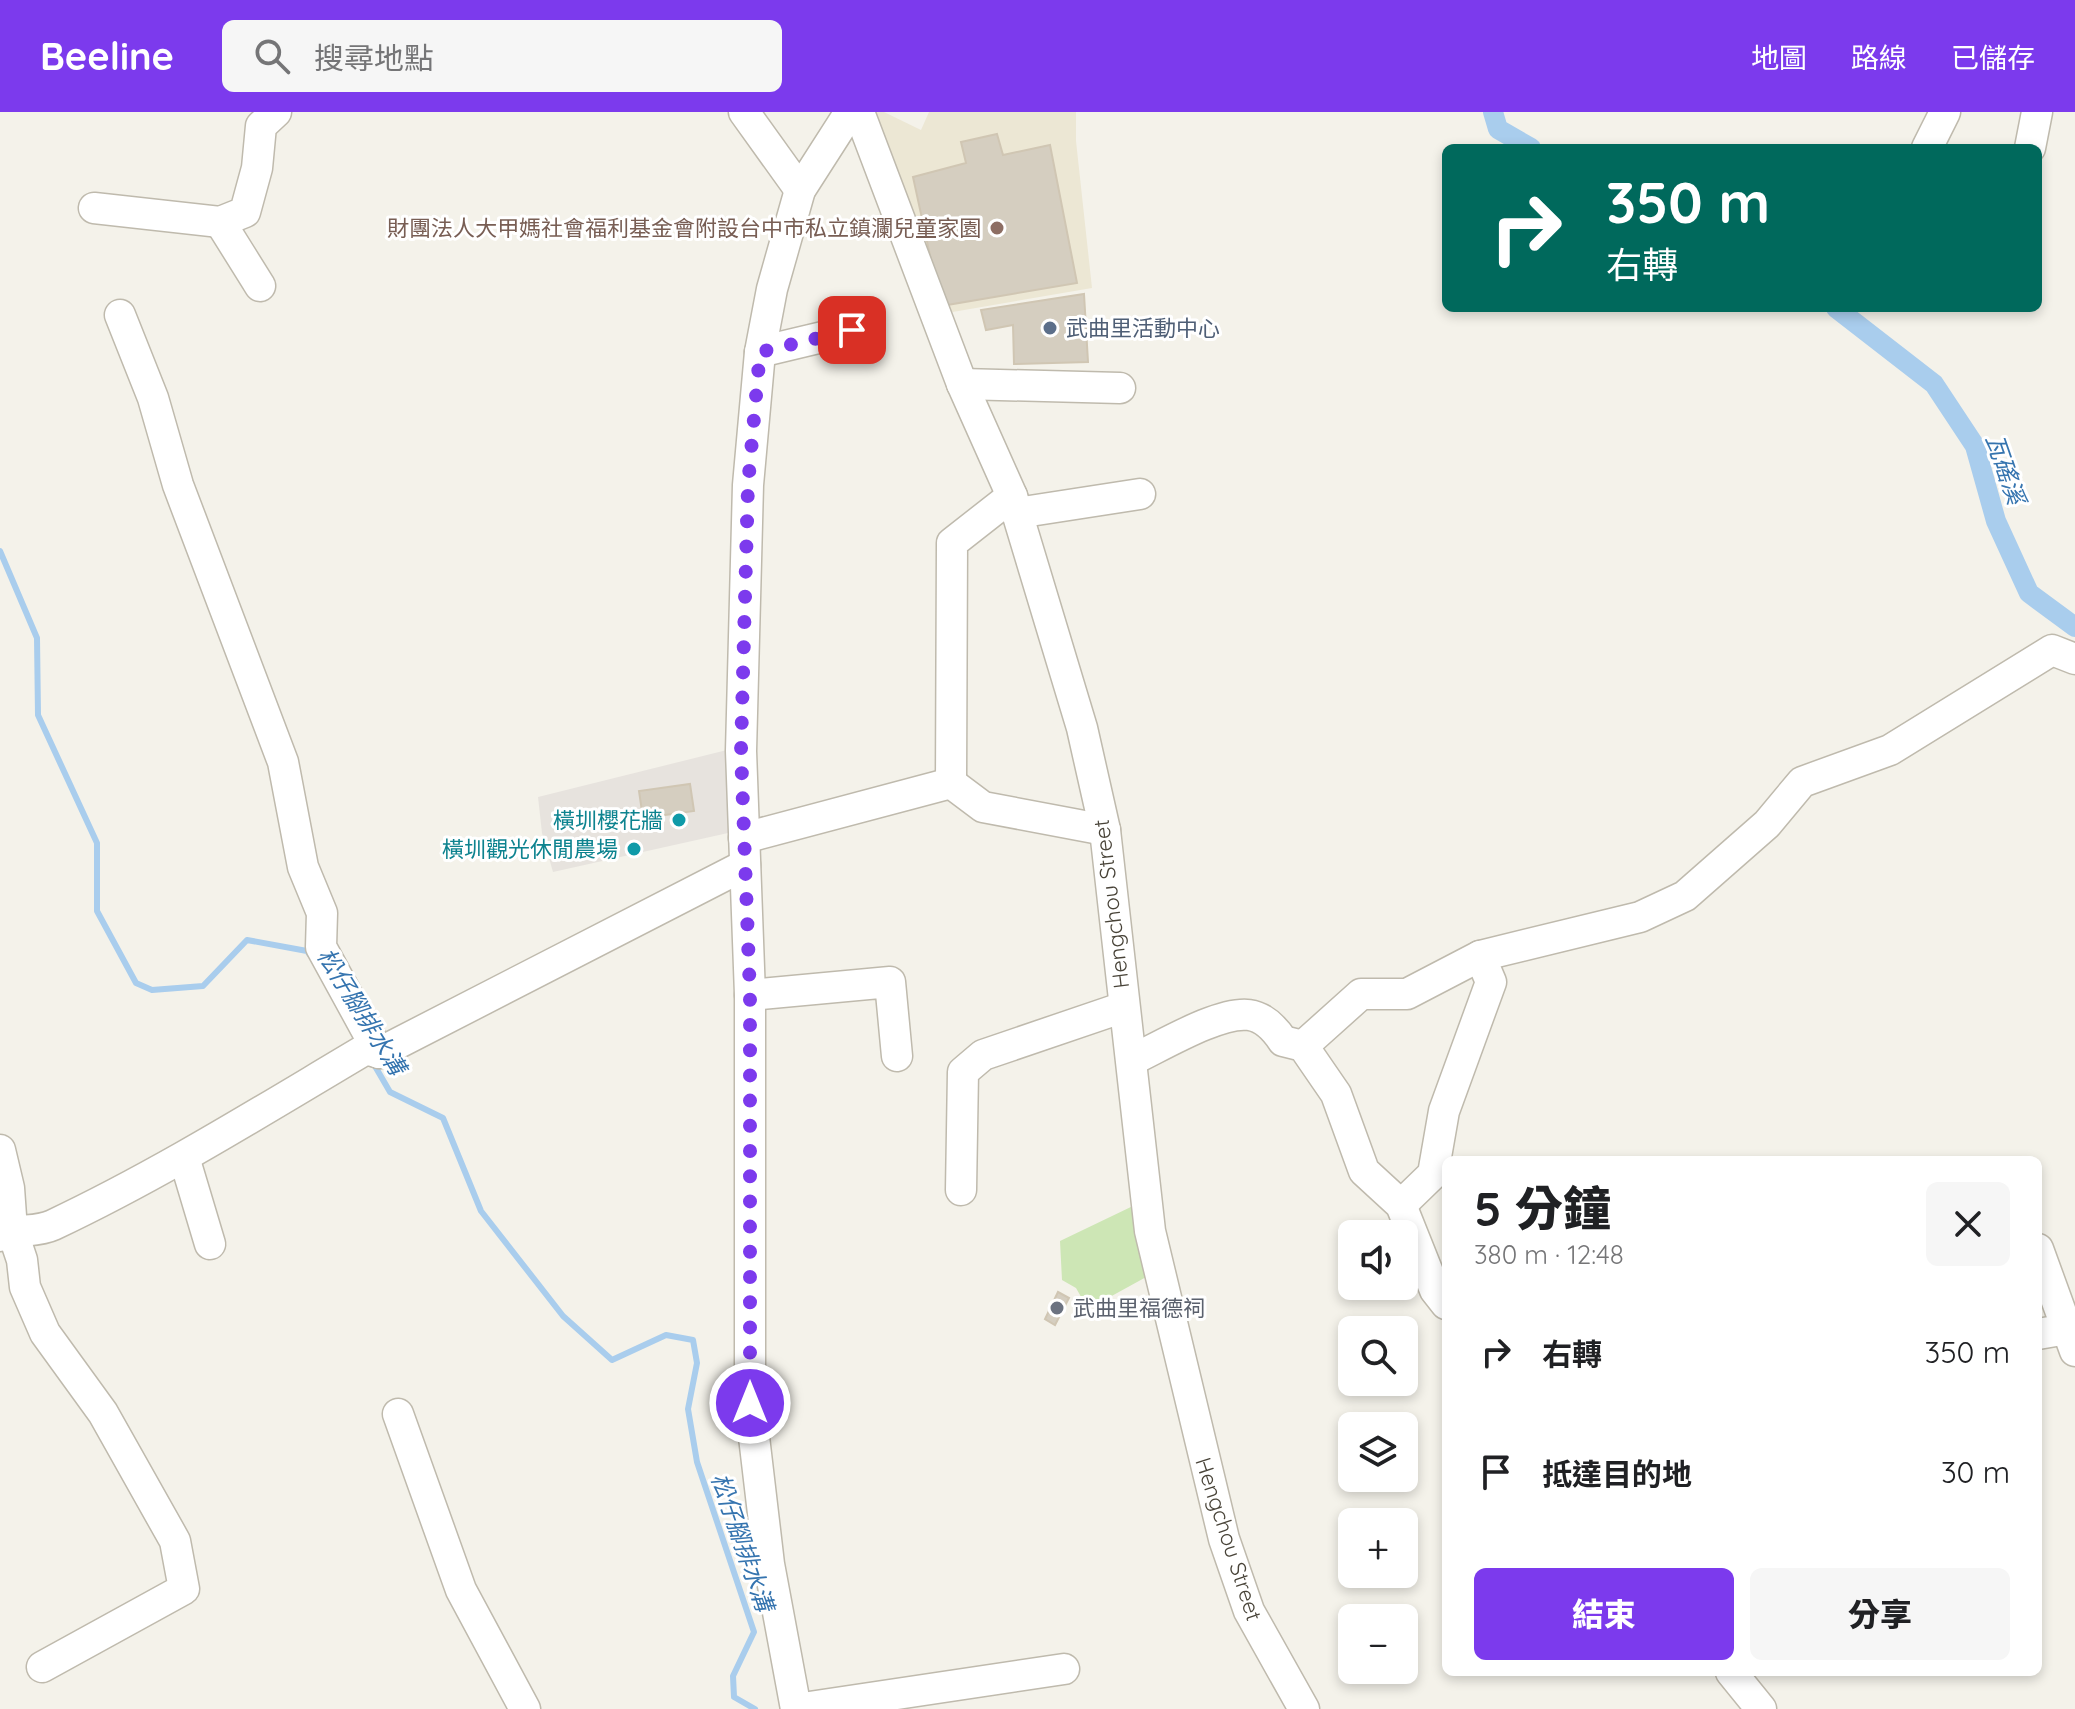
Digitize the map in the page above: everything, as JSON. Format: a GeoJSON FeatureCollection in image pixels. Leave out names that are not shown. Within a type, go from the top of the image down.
{"type":"FeatureCollection","features":[{"type":"Feature","properties":{"kind":"street"},"geometry":{"type":"LineString","coordinates":[[744,112],[800,190]]}},
{"type":"Feature","properties":{"kind":"street"},"geometry":{"type":"LineString","coordinates":[[850,112],[800,190],[772,289],[760,352],[748,485],[741,751],[750,995],[750,1403],[769,1564],[796,1709],[1064,1669]]}},
{"type":"Feature","properties":{"kind":"street","name":"Hengchou Street"},"geometry":{"type":"LineString","coordinates":[[859,112],[962,384],[1015,504],[1082,728],[1105,830],[1150,1231],[1205,1469],[1249,1611],[1304,1709]]}},
{"type":"Feature","properties":{"kind":"street"},"geometry":{"type":"LineString","coordinates":[[1929,144],[1945,112]]}},
{"type":"Feature","properties":{"kind":"street"},"geometry":{"type":"LineString","coordinates":[[2031,144],[2037,112]]}},
{"type":"Feature","properties":{"kind":"street"},"geometry":{"type":"LineString","coordinates":[[94,208],[220,222],[245,212],[257,168],[262,117]]}},
{"type":"Feature","properties":{"kind":"street"},"geometry":{"type":"LineString","coordinates":[[220,222],[260,286]]}},
{"type":"Feature","properties":{"kind":"street"},"geometry":{"type":"LineString","coordinates":[[120,315],[153,398],[178,485],[283,762],[303,867],[322,913],[321,947],[367,1053]]}},
{"type":"Feature","properties":{"kind":"street"},"geometry":{"type":"LineString","coordinates":[[760,352],[852,330]]}},
{"type":"Feature","properties":{"kind":"street"},"geometry":{"type":"LineString","coordinates":[[962,384],[1120,388]]}},
{"type":"Feature","properties":{"kind":"street"},"geometry":{"type":"LineString","coordinates":[[951,783],[952,543],[1015,504],[1140,494]]}},
{"type":"Feature","properties":{"kind":"street"},"geometry":{"type":"LineString","coordinates":[[1303,1046],[1361,994],[1407,994],[1480,956],[1640,917],[1685,896],[1767,824],[1802,782],[1890,750],[2052,650],[2075,659]]}},
{"type":"Feature","properties":{"kind":"street"},"geometry":{"type":"LineString","coordinates":[[6,1233],[49,1227],[184,1157],[367,1053],[744,852],[951,783]]}},
{"type":"Feature","properties":{"kind":"street"},"geometry":{"type":"LineString","coordinates":[[951,783],[983,807],[1105,830]]}},
{"type":"Feature","properties":{"kind":"street"},"geometry":{"type":"LineString","coordinates":[[1401,1205],[1433,1174],[1444,1111],[1491,982],[1480,956]]}},
{"type":"Feature","properties":{"kind":"street"},"geometry":{"type":"LineString","coordinates":[[750,995],[890,982],[897,1056]]}},
{"type":"Feature","properties":{"kind":"street"},"geometry":{"type":"LineString","coordinates":[[961,1190],[963,1072],[983,1055],[1124,1007]]}},
{"type":"Feature","properties":{"kind":"street"},"geometry":{"type":"LineString","coordinates":[[1132,1060],[1231,1015],[1251,1015],[1274,1028],[1283,1041],[1303,1046],[1336,1094],[1364,1171],[1401,1205],[1435,1290],[1442,1299]]}},
{"type":"Feature","properties":{"kind":"street"},"geometry":{"type":"LineString","coordinates":[[0,1150],[9,1188],[6,1233],[22,1260],[25,1287],[45,1333],[103,1413],[175,1541],[184,1589],[42,1667]]}},
{"type":"Feature","properties":{"kind":"street"},"geometry":{"type":"LineString","coordinates":[[184,1157],[210,1244]]}},
{"type":"Feature","properties":{"kind":"street"},"geometry":{"type":"LineString","coordinates":[[2042,1265],[2060,1338]]}},
{"type":"Feature","properties":{"kind":"street"},"geometry":{"type":"LineString","coordinates":[[398,1414],[461,1590],[525,1709]]}},
{"type":"Feature","properties":{"kind":"street"},"geometry":{"type":"LineString","coordinates":[[1734,1676],[1761,1709]]}},
{"type":"Feature","properties":{"kind":"shaded area","name":"財團法人大甲媽社會福利基金會附設台中市私立鎮瀾兒童家園"},"geometry":{"type":"Polygon","coordinates":[[[863,112],[884,112],[921,130],[929,112],[1076,112],[1076,141],[1092,288],[941,314],[863,112]]]}},
{"type":"Feature","properties":{"kind":"shaded area","name":"橫圳觀光休閒農場"},"geometry":{"type":"Polygon","coordinates":[[[735,748],[737,831],[553,872],[542,833],[538,797],[735,748]]]}},
{"type":"Feature","properties":{"kind":"green space"},"geometry":{"type":"Polygon","coordinates":[[[1135,1205],[1148,1276],[1088,1309],[1076,1288],[1062,1280],[1060,1241],[1135,1205]]]}},
{"type":"Feature","properties":{"kind":"building"},"geometry":{"type":"Polygon","coordinates":[[[997,134],[1003,155],[1050,145],[1077,283],[941,306],[913,177],[966,163],[961,142],[997,134]]]}},
{"type":"Feature","properties":{"kind":"building","name":"武曲里活動中心"},"geometry":{"type":"Polygon","coordinates":[[[1084,294],[1088,362],[1014,364],[1013,325],[986,330],[981,310],[1084,294]]]}},
{"type":"Feature","properties":{"kind":"building"},"geometry":{"type":"Polygon","coordinates":[[[690,784],[694,811],[643,818],[639,791],[690,784]]]}},
{"type":"Feature","properties":{"kind":"building","name":"武曲里福德祠"},"geometry":{"type":"Polygon","coordinates":[[[1058,1292],[1069,1298],[1055,1325],[1045,1319],[1058,1292]]]}},
{"type":"Feature","properties":{"kind":"waterway","name":"瓦磘溪"},"geometry":{"type":"LineString","coordinates":[[1493,112],[1498,129],[1524,144]]}},
{"type":"Feature","properties":{"kind":"waterway","name":"瓦磘溪"},"geometry":{"type":"LineString","coordinates":[[1841,312],[1934,384],[1975,446],[1996,521],[2029,593],[2075,627]]}},
{"type":"Feature","properties":{"kind":"waterway","name":"松仔腳排水溝"},"geometry":{"type":"LineString","coordinates":[[0,551],[37,638],[38,715],[97,843],[97,911],[136,983],[152,990],[203,986],[247,940],[307,951],[310,955]]}},
{"type":"Feature","properties":{"kind":"waterway","name":"松仔腳排水溝"},"geometry":{"type":"LineString","coordinates":[[372,1061],[390,1092],[443,1118],[481,1211],[563,1316],[612,1360],[666,1335],[693,1340],[697,1363],[688,1409],[697,1462],[754,1632],[733,1676],[734,1697],[755,1709]]}},
{"type":"Feature","properties":{"kind":"place","name":"財團法人大甲媽社會福利基金會附設台中市私立鎮瀾兒童家園"},"geometry":{"type":"Point","coordinates":[997,228]}},
{"type":"Feature","properties":{"kind":"place","name":"武曲里活動中心"},"geometry":{"type":"Point","coordinates":[1050,328]}},
{"type":"Feature","properties":{"kind":"place","name":"橫圳櫻花牆"},"geometry":{"type":"Point","coordinates":[679,820]}},
{"type":"Feature","properties":{"kind":"place","name":"橫圳觀光休閒農場"},"geometry":{"type":"Point","coordinates":[634,849]}},
{"type":"Feature","properties":{"kind":"place","name":"武曲里福德祠"},"geometry":{"type":"Point","coordinates":[1057,1308]}},
{"type":"Feature","properties":{"kind":"route"},"geometry":{"type":"LineString","coordinates":[[750,1403],[750,995],[741,751],[748,485],[760,352],[852,330]]}}]}
